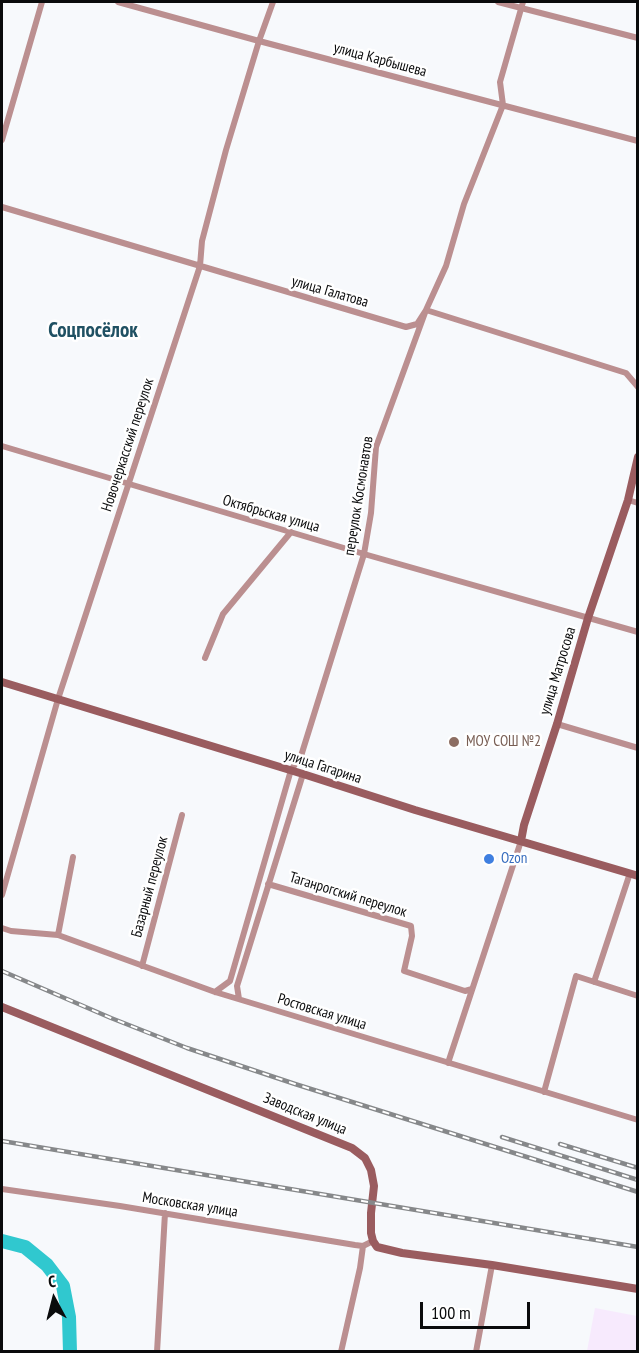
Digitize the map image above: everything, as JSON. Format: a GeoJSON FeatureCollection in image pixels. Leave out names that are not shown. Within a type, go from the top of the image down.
{"type":"FeatureCollection","features":[{"type":"Feature","properties":{"kind":"main road","name":"улица Матросова"},"geometry":{"type":"LineString","coordinates":[[521,841],[588,618],[628,500],[638,457]]}},
{"type":"Feature","properties":{"kind":"main road","name":"улица Гагарина"},"geometry":{"type":"LineString","coordinates":[[2,682],[634,875]]}},
{"type":"Feature","properties":{"kind":"main road","name":"Заводская улица"},"geometry":{"type":"LineString","coordinates":[[2,1007],[352,1148],[365,1158],[373,1178],[370,1224],[373,1241]]}},
{"type":"Feature","properties":{"kind":"main road"},"geometry":{"type":"LineString","coordinates":[[373,1241],[377,1247],[384,1249],[638,1289]]}},
{"type":"Feature","properties":{"kind":"street"},"geometry":{"type":"LineString","coordinates":[[2,140],[42,2]]}},
{"type":"Feature","properties":{"kind":"street","name":"улица Карбышева"},"geometry":{"type":"LineString","coordinates":[[118,2],[638,141]]}},
{"type":"Feature","properties":{"kind":"street","name":"Новочеркасский переулок"},"geometry":{"type":"LineString","coordinates":[[2,895],[58,699],[200,266],[202,241],[226,150],[259,40],[273,2]]}},
{"type":"Feature","properties":{"kind":"street"},"geometry":{"type":"LineString","coordinates":[[498,2],[522,5],[638,38]]}},
{"type":"Feature","properties":{"kind":"street","name":"переулок Космонавтов"},"geometry":{"type":"LineString","coordinates":[[215,992],[230,981],[291,770],[301,756],[364,554],[371,513],[376,447],[426,310],[446,267],[464,204],[503,105],[500,82],[522,5]]}},
{"type":"Feature","properties":{"kind":"street","name":"улица Галатова"},"geometry":{"type":"LineString","coordinates":[[2,207],[406,327],[417,324],[426,310]]}},
{"type":"Feature","properties":{"kind":"street"},"geometry":{"type":"LineString","coordinates":[[426,310],[626,373],[638,387]]}},
{"type":"Feature","properties":{"kind":"street","name":"Октябрьская улица"},"geometry":{"type":"LineString","coordinates":[[2,446],[364,554],[638,632]]}},
{"type":"Feature","properties":{"kind":"street"},"geometry":{"type":"LineString","coordinates":[[628,500],[638,503]]}},
{"type":"Feature","properties":{"kind":"street"},"geometry":{"type":"LineString","coordinates":[[205,658],[223,614],[291,532]]}},
{"type":"Feature","properties":{"kind":"street"},"geometry":{"type":"LineString","coordinates":[[557,724],[638,748]]}},
{"type":"Feature","properties":{"kind":"street"},"geometry":{"type":"LineString","coordinates":[[239,999],[237,986],[303,774]]}},
{"type":"Feature","properties":{"kind":"street","name":"Базарный переулок"},"geometry":{"type":"LineString","coordinates":[[142,966],[182,815]]}},
{"type":"Feature","properties":{"kind":"street","name":"улица Матросова"},"geometry":{"type":"LineString","coordinates":[[448,1063],[521,841]]}},
{"type":"Feature","properties":{"kind":"street"},"geometry":{"type":"LineString","coordinates":[[57,935],[73,857]]}},
{"type":"Feature","properties":{"kind":"street"},"geometry":{"type":"LineString","coordinates":[[594,982],[634,875]]}},
{"type":"Feature","properties":{"kind":"street","name":"Таганрогский переулок"},"geometry":{"type":"LineString","coordinates":[[268,884],[411,926],[412,936],[404,971],[465,991],[472,989]]}},
{"type":"Feature","properties":{"kind":"street","name":"Ростовская улица"},"geometry":{"type":"LineString","coordinates":[[2,928],[11,931],[57,935],[215,992],[638,1120]]}},
{"type":"Feature","properties":{"kind":"street"},"geometry":{"type":"LineString","coordinates":[[544,1092],[576,976],[638,996]]}},
{"type":"Feature","properties":{"kind":"street","name":"Московская улица"},"geometry":{"type":"LineString","coordinates":[[2,1189],[363,1246]]}},
{"type":"Feature","properties":{"kind":"street"},"geometry":{"type":"LineString","coordinates":[[157,1352],[165,1214]]}},
{"type":"Feature","properties":{"kind":"street"},"geometry":{"type":"LineString","coordinates":[[341,1352],[363,1246],[373,1241]]}},
{"type":"Feature","properties":{"kind":"street"},"geometry":{"type":"LineString","coordinates":[[476,1352],[492,1265]]}},
{"type":"Feature","properties":{"kind":"shaded area"},"geometry":{"type":"Polygon","coordinates":[[[595,1308],[637,1316],[637,1351],[587,1351],[595,1308]]]}},
{"type":"Feature","properties":{"kind":"waterway"},"geometry":{"type":"LineString","coordinates":[[2,1241],[25,1247],[47,1265],[63,1286],[69,1317],[70,1352]]}},
{"type":"Feature","properties":{"kind":"railway"},"geometry":{"type":"LineString","coordinates":[[2,971],[187,1048],[638,1192]]}},
{"type":"Feature","properties":{"kind":"railway"},"geometry":{"type":"LineString","coordinates":[[502,1137],[638,1180]]}},
{"type":"Feature","properties":{"kind":"railway"},"geometry":{"type":"LineString","coordinates":[[2,1141],[638,1247]]}},
{"type":"Feature","properties":{"kind":"railway"},"geometry":{"type":"LineString","coordinates":[[560,1144],[638,1168]]}},
{"type":"Feature","properties":{"kind":"place","name":"МОУ СОШ №2"},"geometry":{"type":"Point","coordinates":[454,742]}},
{"type":"Feature","properties":{"kind":"place","name":"Ozon"},"geometry":{"type":"Point","coordinates":[489,859]}},
{"type":"Feature","properties":{"kind":"district","name":"Соцпосёлок"},"geometry":{"type":"Point","coordinates":[93,331]}}]}
